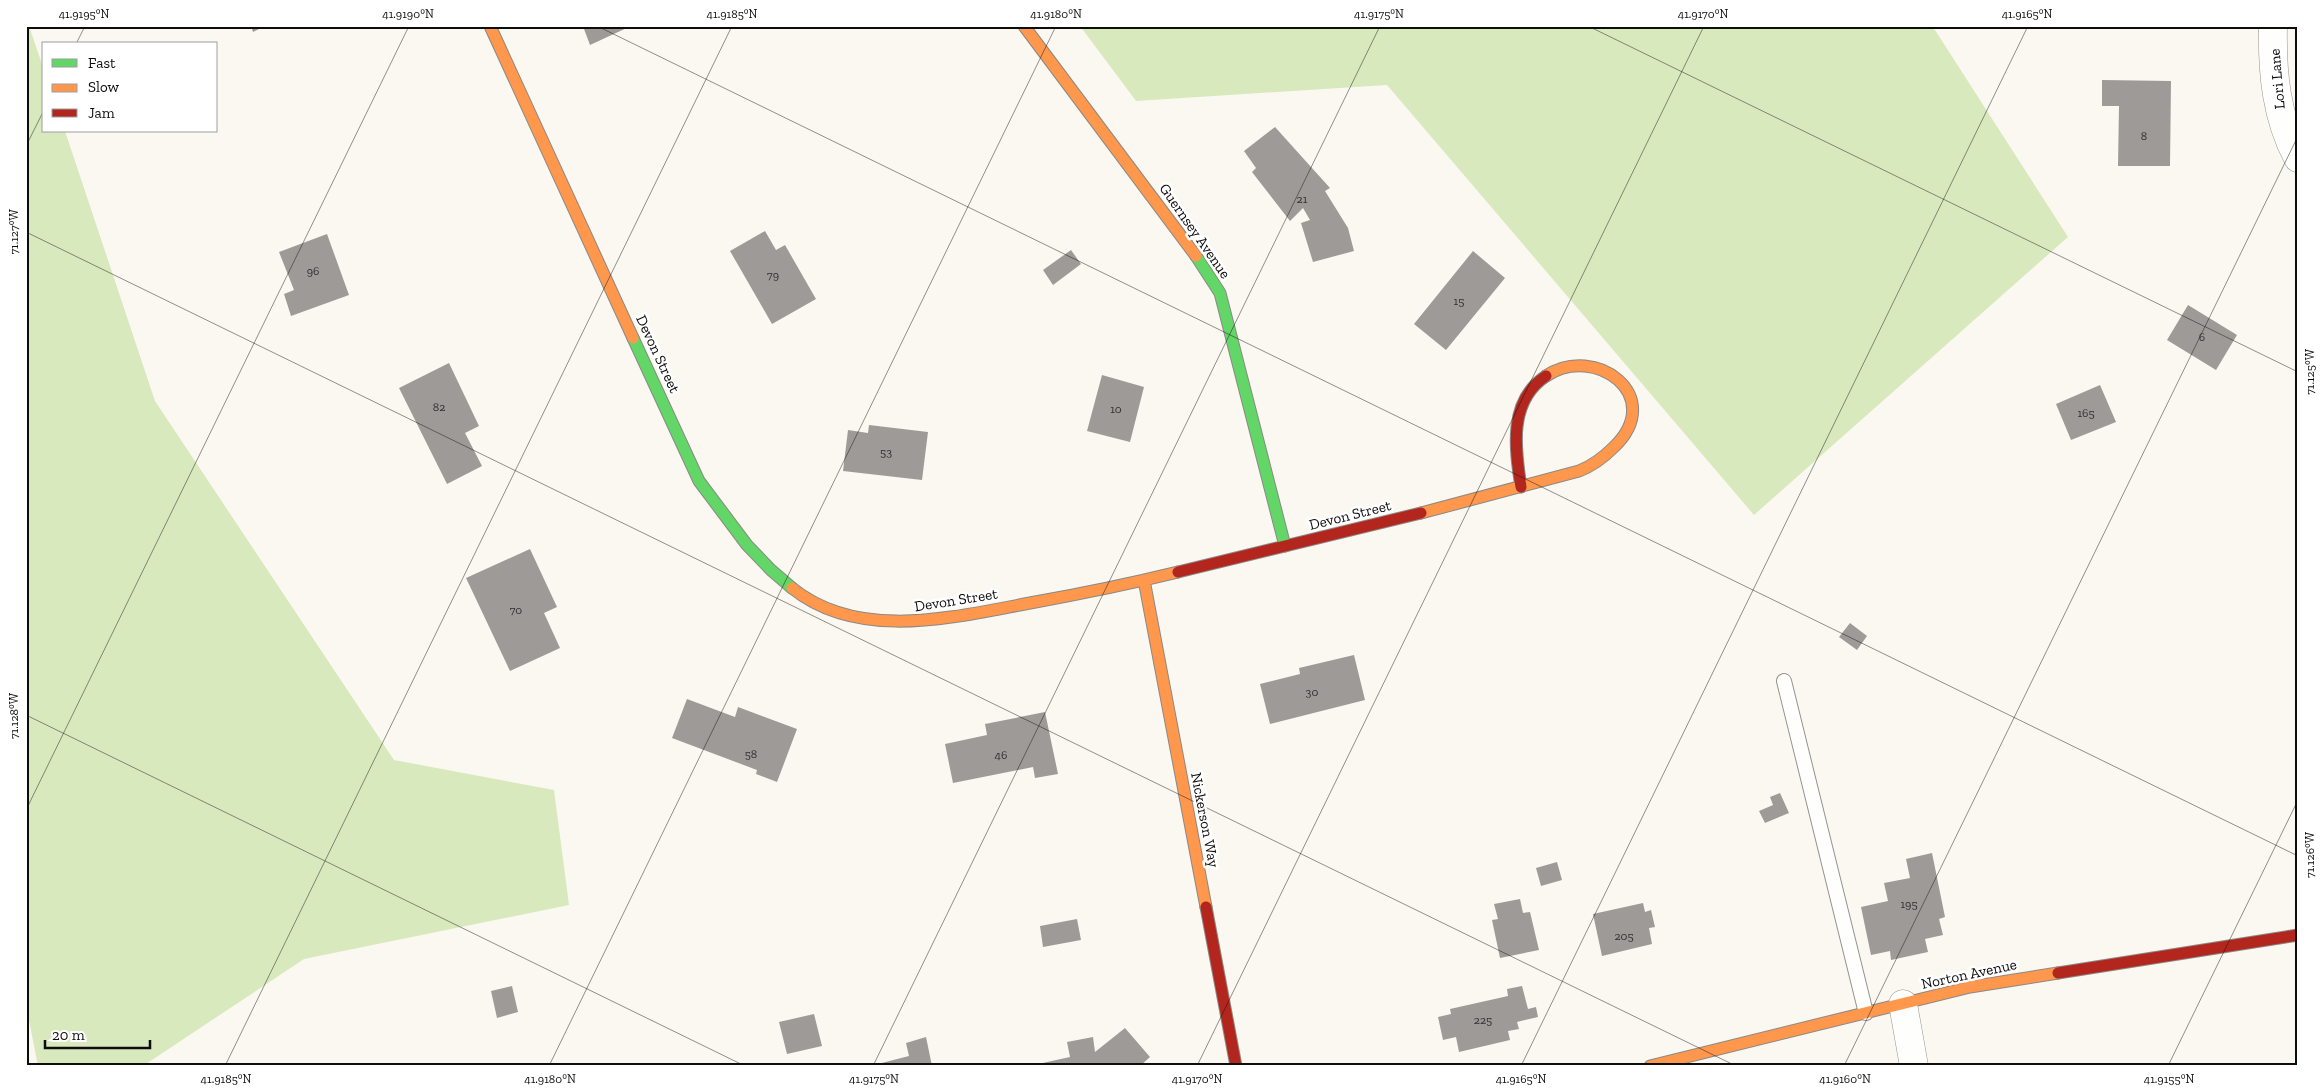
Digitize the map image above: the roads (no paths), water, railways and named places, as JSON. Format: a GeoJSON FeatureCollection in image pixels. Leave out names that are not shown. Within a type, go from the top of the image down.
{"type":"FeatureCollection","features":[{"type":"Feature","properties":{"kind":"street","name":"Devon Street"},"geometry":{"type":"LineString","coordinates":[[490,26],[699,481],[736,533],[757,557],[779,578],[803,596],[829,611],[856,618],[912,623],[937,620],[1144,580],[1521,487],[1586,468],[1625,437],[1634,419],[1633,407],[1624,385],[1614,376],[1587,366],[1558,370],[1545,376],[1530,392],[1518,421],[1515,436],[1515,453],[1521,487]]}},
{"type":"Feature","properties":{"kind":"street","name":"Guernsey Avenue"},"geometry":{"type":"LineString","coordinates":[[1024,26],[1197,256],[1220,293],[1285,546]]}},
{"type":"Feature","properties":{"kind":"street","name":"Lori Lane"},"geometry":{"type":"LineString","coordinates":[[2273,26],[2276,93],[2281,122],[2298,158]]}},
{"type":"Feature","properties":{"kind":"street","name":"Nickerson Way"},"geometry":{"type":"LineString","coordinates":[[1144,580],[1236,1066]]}},
{"type":"Feature","properties":{"kind":"street","name":"Norton Avenue"},"geometry":{"type":"LineString","coordinates":[[1650,1066],[1970,987],[2298,935]]}},
{"type":"Feature","properties":{"kind":"street"},"geometry":{"type":"LineString","coordinates":[[1902,1004],[1914,1066]]}},
{"type":"Feature","properties":{"kind":"lane"},"geometry":{"type":"LineString","coordinates":[[1784,681],[1866,1013]]}}]}
